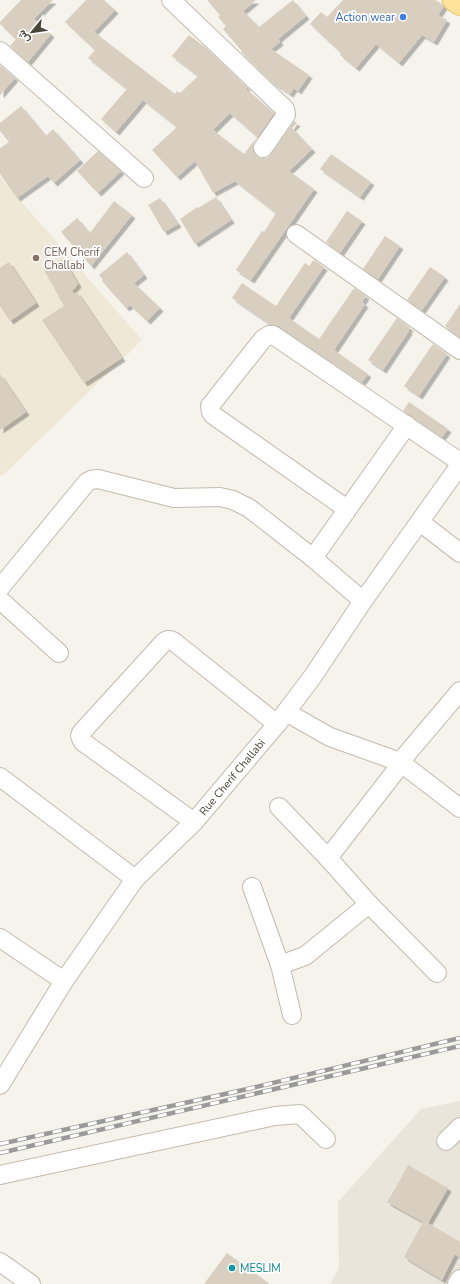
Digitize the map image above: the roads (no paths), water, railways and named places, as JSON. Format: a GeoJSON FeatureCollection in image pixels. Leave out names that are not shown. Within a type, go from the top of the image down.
{"type":"FeatureCollection","features":[{"type":"Feature","properties":{"kind":"main road"},"geometry":{"type":"LineString","coordinates":[[454,0],[460,4]]}},
{"type":"Feature","properties":{"kind":"street"},"geometry":{"type":"LineString","coordinates":[[171,0],[286,109],[286,115],[263,148]]}},
{"type":"Feature","properties":{"kind":"street"},"geometry":{"type":"LineString","coordinates":[[0,52],[144,178]]}},
{"type":"Feature","properties":{"kind":"street"},"geometry":{"type":"LineString","coordinates":[[296,234],[460,350]]}},
{"type":"Feature","properties":{"kind":"street"},"geometry":{"type":"LineString","coordinates":[[347,509],[213,415],[210,409],[210,406],[263,339],[269,335],[273,335],[460,462]]}},
{"type":"Feature","properties":{"kind":"street"},"geometry":{"type":"LineString","coordinates":[[313,558],[407,425]]}},
{"type":"Feature","properties":{"kind":"street","name":"Rue Cherif Challabi"},"geometry":{"type":"LineString","coordinates":[[0,1085],[64,981],[135,879],[194,822],[282,718],[460,465]]}},
{"type":"Feature","properties":{"kind":"street"},"geometry":{"type":"LineString","coordinates":[[0,588],[87,482],[98,479],[174,498],[220,497],[233,500],[248,508],[313,558],[363,601]]}},
{"type":"Feature","properties":{"kind":"street"},"geometry":{"type":"LineString","coordinates":[[420,522],[460,553]]}},
{"type":"Feature","properties":{"kind":"street"},"geometry":{"type":"LineString","coordinates":[[0,600],[59,653]]}},
{"type":"Feature","properties":{"kind":"street"},"geometry":{"type":"LineString","coordinates":[[194,822],[83,742],[80,736],[81,732],[165,640],[173,641],[282,718],[400,762],[460,808]]}},
{"type":"Feature","properties":{"kind":"street"},"geometry":{"type":"LineString","coordinates":[[328,858],[398,768],[400,762],[460,691]]}},
{"type":"Feature","properties":{"kind":"street"},"geometry":{"type":"LineString","coordinates":[[0,777],[135,879]]}},
{"type":"Feature","properties":{"kind":"street"},"geometry":{"type":"LineString","coordinates":[[279,807],[328,858],[369,904],[437,973]]}},
{"type":"Feature","properties":{"kind":"street"},"geometry":{"type":"LineString","coordinates":[[252,887],[280,965],[292,1015]]}},
{"type":"Feature","properties":{"kind":"street"},"geometry":{"type":"LineString","coordinates":[[280,965],[305,956],[369,904]]}},
{"type":"Feature","properties":{"kind":"street"},"geometry":{"type":"LineString","coordinates":[[0,938],[64,981]]}},
{"type":"Feature","properties":{"kind":"street"},"geometry":{"type":"LineString","coordinates":[[0,1175],[275,1116],[300,1114],[326,1139]]}},
{"type":"Feature","properties":{"kind":"street"},"geometry":{"type":"LineString","coordinates":[[446,1141],[460,1127]]}},
{"type":"Feature","properties":{"kind":"street"},"geometry":{"type":"LineString","coordinates":[[0,1262],[31,1284]]}},
{"type":"Feature","properties":{"kind":"street"},"geometry":{"type":"LineString","coordinates":[[457,1284],[460,1279]]}},
{"type":"Feature","properties":{"kind":"railway"},"geometry":{"type":"LineString","coordinates":[[0,1144],[252,1088],[460,1038]]}},
{"type":"Feature","properties":{"kind":"railway"},"geometry":{"type":"LineString","coordinates":[[0,1153],[460,1046]]}},
{"type":"Feature","properties":{"kind":"place","name":"Action wear"},"geometry":{"type":"Point","coordinates":[403,17]}},
{"type":"Feature","properties":{"kind":"place","name":"CEM Cherif Challabi"},"geometry":{"type":"Point","coordinates":[36,258]}},
{"type":"Feature","properties":{"kind":"place","name":"MESLIM"},"geometry":{"type":"Point","coordinates":[232,1268]}}]}
